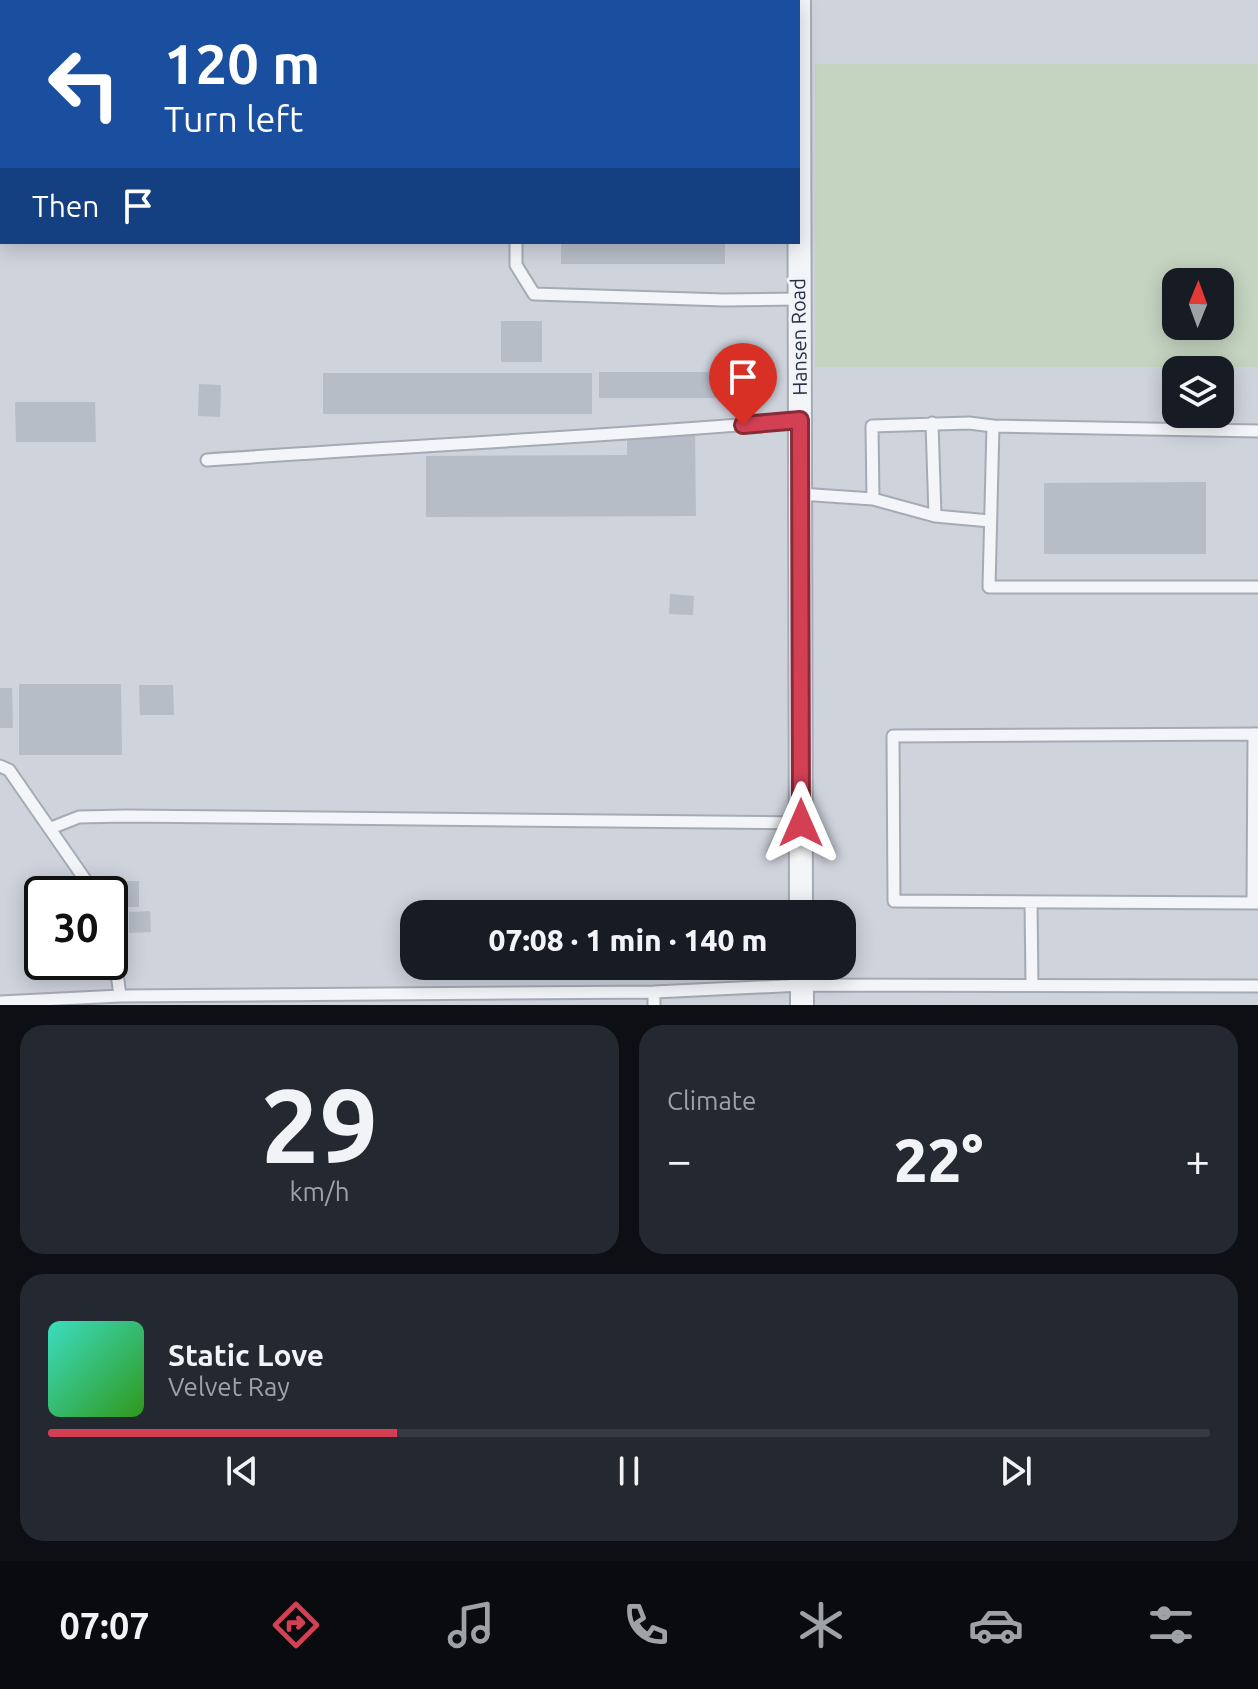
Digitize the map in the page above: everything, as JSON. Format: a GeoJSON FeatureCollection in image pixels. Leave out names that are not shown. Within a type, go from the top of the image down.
{"type":"FeatureCollection","features":[{"type":"Feature","properties":{"kind":"street","name":"Hansen Road"},"geometry":{"type":"LineString","coordinates":[[798,244],[801,900]]}},
{"type":"Feature","properties":{"kind":"lane"},"geometry":{"type":"LineString","coordinates":[[516,244],[516,265],[534,294],[799,299]]}},
{"type":"Feature","properties":{"kind":"lane"},"geometry":{"type":"LineString","coordinates":[[207,460],[800,420]]}},
{"type":"Feature","properties":{"kind":"lane"},"geometry":{"type":"LineString","coordinates":[[932,423],[935,516]]}},
{"type":"Feature","properties":{"kind":"lane"},"geometry":{"type":"LineString","coordinates":[[873,499],[872,426],[969,423],[1258,431]]}},
{"type":"Feature","properties":{"kind":"lane"},"geometry":{"type":"LineString","coordinates":[[993,426],[989,587],[1258,587]]}},
{"type":"Feature","properties":{"kind":"lane"},"geometry":{"type":"LineString","coordinates":[[800,494],[873,499],[935,516],[990,521]]}},
{"type":"Feature","properties":{"kind":"lane"},"geometry":{"type":"LineString","coordinates":[[1256,734],[1256,903],[894,901],[893,736],[1256,734]]}},
{"type":"Feature","properties":{"kind":"lane"},"geometry":{"type":"LineString","coordinates":[[0,766],[9,770],[83,876]]}},
{"type":"Feature","properties":{"kind":"lane"},"geometry":{"type":"LineString","coordinates":[[51,828],[79,817],[126,816],[801,823]]}},
{"type":"Feature","properties":{"kind":"lane"},"geometry":{"type":"LineString","coordinates":[[1031,902],[1032,985]]}},
{"type":"Feature","properties":{"kind":"lane"},"geometry":{"type":"LineString","coordinates":[[118,980],[120,996]]}},
{"type":"Feature","properties":{"kind":"lane"},"geometry":{"type":"LineString","coordinates":[[0,1002],[120,996],[254,1000],[654,999],[802,985],[1258,986]]}},
{"type":"Feature","properties":{"kind":"shaded area"},"geometry":{"type":"Polygon","coordinates":[[[800,0],[1258,0],[1258,1005],[0,1005],[0,244],[800,244],[800,0]]]}},
{"type":"Feature","properties":{"kind":"green space"},"geometry":{"type":"Polygon","coordinates":[[[815,64],[1258,64],[1258,367],[1234,367],[1234,356],[1162,356],[1162,367],[815,367],[815,64]]]}},
{"type":"Feature","properties":{"kind":"building"},"geometry":{"type":"Polygon","coordinates":[[[561,244],[725,244],[725,264],[561,264],[561,244]]]}},
{"type":"Feature","properties":{"kind":"building"},"geometry":{"type":"Polygon","coordinates":[[[501,321],[542,321],[542,362],[501,362],[501,321]]]}},
{"type":"Feature","properties":{"kind":"building"},"geometry":{"type":"Polygon","coordinates":[[[599,372],[744,372],[744,398],[599,398],[599,372]]]}},
{"type":"Feature","properties":{"kind":"building"},"geometry":{"type":"Polygon","coordinates":[[[323,373],[592,373],[592,414],[323,414],[323,373]]]}},
{"type":"Feature","properties":{"kind":"building"},"geometry":{"type":"Polygon","coordinates":[[[199,384],[221,385],[220,417],[198,416],[199,384]]]}},
{"type":"Feature","properties":{"kind":"building"},"geometry":{"type":"Polygon","coordinates":[[[15,402],[95,402],[96,442],[16,442],[15,402]]]}},
{"type":"Feature","properties":{"kind":"building"},"geometry":{"type":"Polygon","coordinates":[[[627,435],[695,435],[696,516],[426,517],[426,456],[627,455],[627,435]]]}},
{"type":"Feature","properties":{"kind":"building"},"geometry":{"type":"Polygon","coordinates":[[[1206,482],[1206,554],[1044,554],[1044,483],[1206,482]]]}},
{"type":"Feature","properties":{"kind":"building"},"geometry":{"type":"Polygon","coordinates":[[[670,594],[694,596],[693,615],[669,614],[670,594]]]}},
{"type":"Feature","properties":{"kind":"building"},"geometry":{"type":"Polygon","coordinates":[[[19,684],[121,684],[122,755],[19,755],[19,684]]]}},
{"type":"Feature","properties":{"kind":"building"},"geometry":{"type":"Polygon","coordinates":[[[139,685],[173,685],[174,715],[140,715],[139,685]]]}},
{"type":"Feature","properties":{"kind":"building"},"geometry":{"type":"Polygon","coordinates":[[[0,688],[12,688],[13,728],[0,728],[0,688]]]}},
{"type":"Feature","properties":{"kind":"building"},"geometry":{"type":"Polygon","coordinates":[[[128,881],[139,881],[139,907],[128,907],[128,881]]]}},
{"type":"Feature","properties":{"kind":"building"},"geometry":{"type":"Polygon","coordinates":[[[150,911],[151,932],[129,933],[129,912],[150,911]]]}},
{"type":"Feature","properties":{"kind":"route"},"geometry":{"type":"LineString","coordinates":[[743,425],[800,420],[801,823]]}}]}
